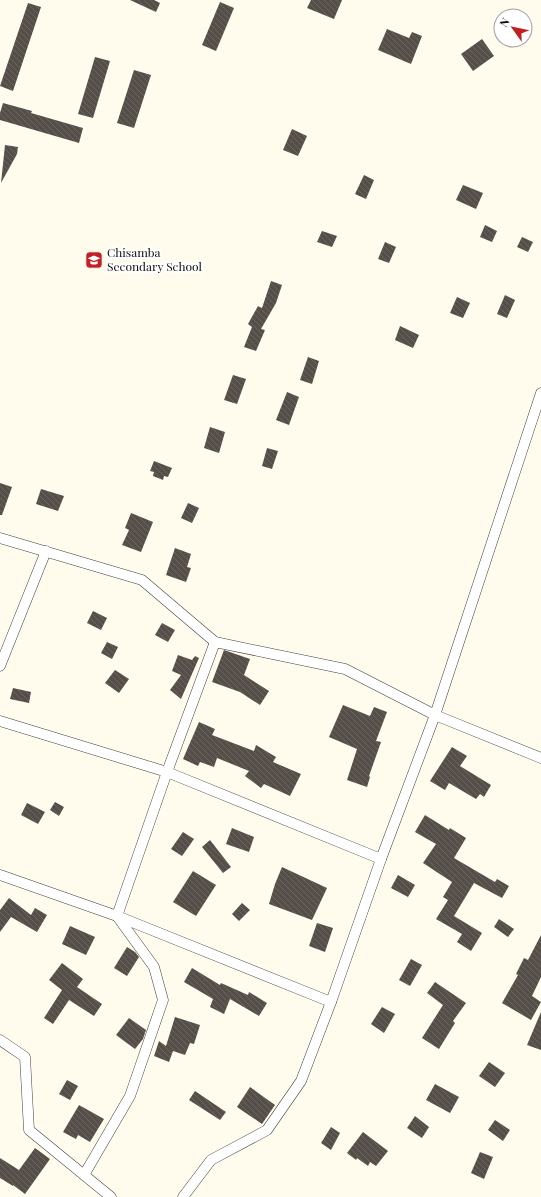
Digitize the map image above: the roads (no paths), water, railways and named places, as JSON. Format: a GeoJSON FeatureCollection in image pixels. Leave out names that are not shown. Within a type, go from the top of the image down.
{"type":"FeatureCollection","features":[{"type":"Feature","properties":{"kind":"street"},"geometry":{"type":"LineString","coordinates":[[183,1197],[211,1160],[267,1130],[301,1081],[331,1002],[380,859],[435,715],[541,393]]}},
{"type":"Feature","properties":{"kind":"street"},"geometry":{"type":"LineString","coordinates":[[0,538],[142,580],[215,642],[345,669],[435,715],[541,758]]}},
{"type":"Feature","properties":{"kind":"street"},"geometry":{"type":"LineString","coordinates":[[0,666],[46,552]]}},
{"type":"Feature","properties":{"kind":"street"},"geometry":{"type":"LineString","coordinates":[[117,916],[167,772],[215,642]]}},
{"type":"Feature","properties":{"kind":"street"},"geometry":{"type":"LineString","coordinates":[[0,721],[167,772],[380,859]]}},
{"type":"Feature","properties":{"kind":"street"},"geometry":{"type":"LineString","coordinates":[[0,875],[117,916],[331,1002]]}},
{"type":"Feature","properties":{"kind":"street"},"geometry":{"type":"LineString","coordinates":[[84,1175],[130,1096],[163,1000],[154,967],[117,916]]}},
{"type":"Feature","properties":{"kind":"street"},"geometry":{"type":"LineString","coordinates":[[0,1040],[25,1057],[30,1130],[111,1197]]}},
{"type":"Feature","properties":{"kind":"place","name":"Chisamba Secondary School"},"geometry":{"type":"Point","coordinates":[94,260]}}]}
